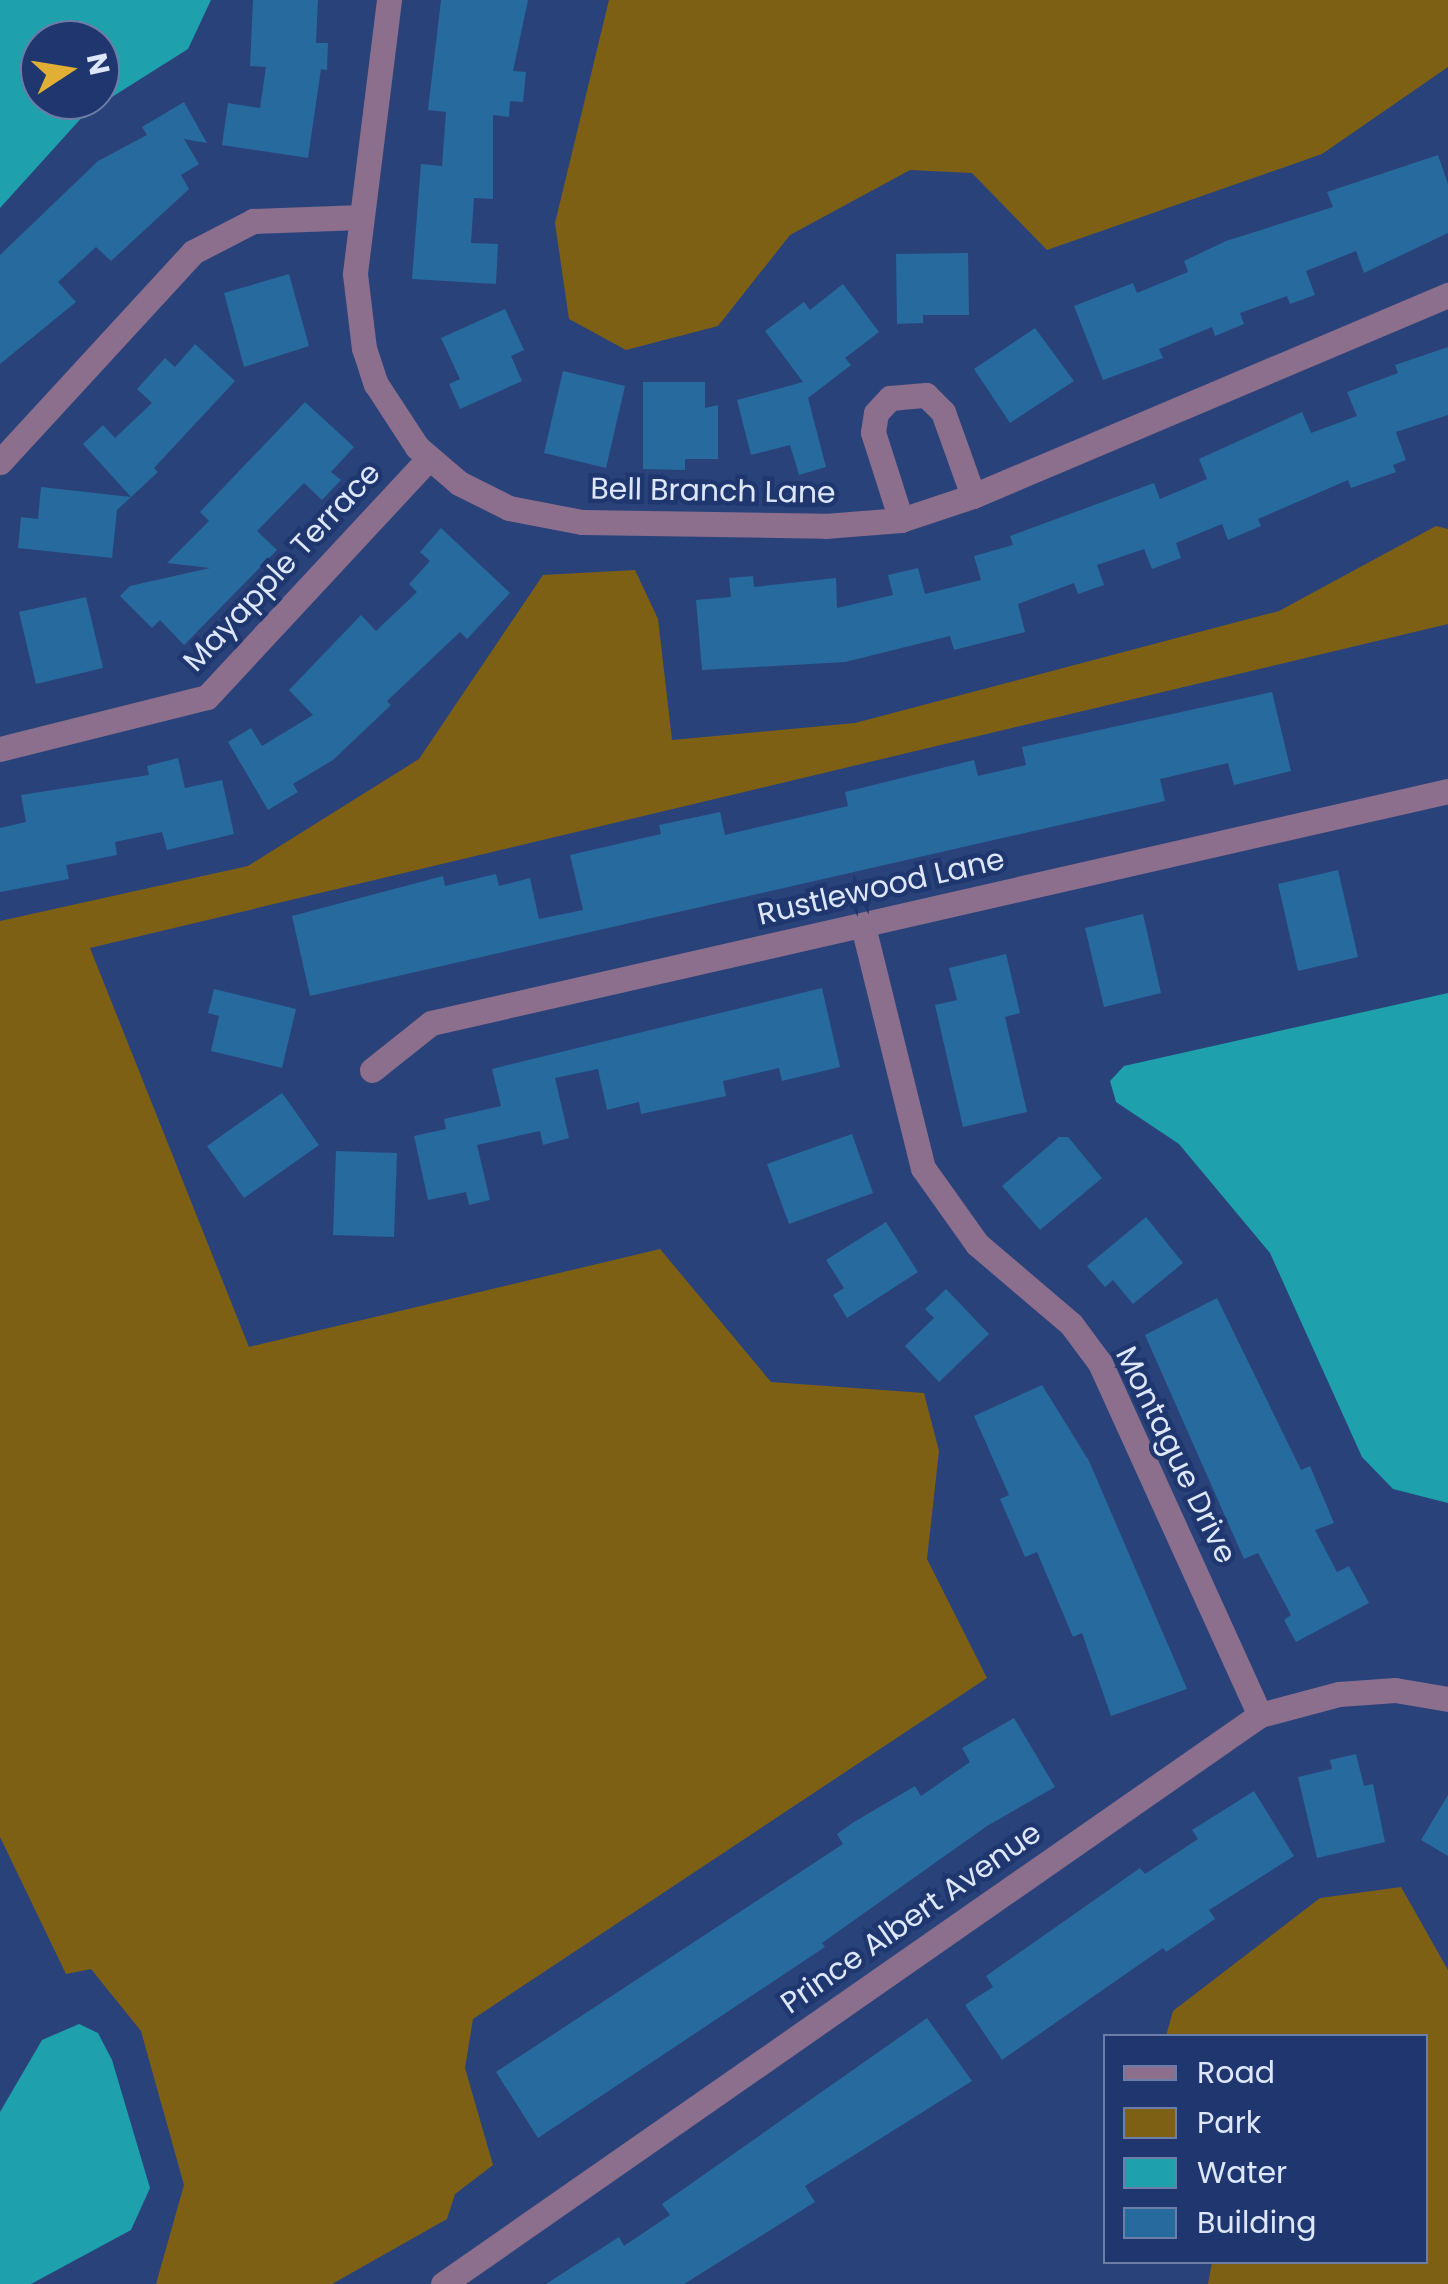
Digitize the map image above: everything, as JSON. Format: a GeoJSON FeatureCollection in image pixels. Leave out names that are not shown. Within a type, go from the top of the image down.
{"type":"FeatureCollection","features":[{"type":"Feature","properties":{"kind":"street","name":"Bell Branch Lane"},"geometry":{"type":"LineString","coordinates":[[389,0],[356,274],[364,348],[394,417],[429,458],[492,501],[545,518],[825,526],[900,520],[973,496],[1448,296]]}},
{"type":"Feature","properties":{"kind":"street"},"geometry":{"type":"LineString","coordinates":[[0,462],[193,252],[253,221],[361,217]]}},
{"type":"Feature","properties":{"kind":"street"},"geometry":{"type":"LineString","coordinates":[[900,520],[873,432],[876,413],[890,398],[926,395],[943,412],[973,496]]}},
{"type":"Feature","properties":{"kind":"street","name":"Mayapple Terrace"},"geometry":{"type":"LineString","coordinates":[[0,749],[207,697],[429,458]]}},
{"type":"Feature","properties":{"kind":"street","name":"Rustlewood Lane"},"geometry":{"type":"LineString","coordinates":[[372,1070],[430,1023],[1448,790]]}},
{"type":"Feature","properties":{"kind":"street","name":"Montague Drive"},"geometry":{"type":"LineString","coordinates":[[863,926],[923,1168],[976,1244],[1072,1324],[1100,1364],[1260,1715]]}},
{"type":"Feature","properties":{"kind":"street","name":"Prince Albert Avenue"},"geometry":{"type":"LineString","coordinates":[[443,2284],[1260,1715],[1339,1694],[1395,1690],[1448,1699]]}},
{"type":"Feature","properties":{"kind":"green space"},"geometry":{"type":"Polygon","coordinates":[[[609,0],[1448,0],[1448,67],[1322,154],[1047,250],[972,173],[910,170],[790,235],[718,326],[626,350],[569,319],[555,223],[609,0]]]}},
{"type":"Feature","properties":{"kind":"green space"},"geometry":{"type":"Polygon","coordinates":[[[1436,526],[1448,529],[1448,624],[90,948],[249,1347],[660,1249],[771,1382],[924,1393],[939,1451],[927,1559],[987,1678],[473,2019],[465,2068],[493,2165],[455,2194],[447,2219],[332,2284],[156,2284],[184,2185],[141,2031],[91,1969],[66,1974],[0,1837],[0,921],[248,866],[419,759],[543,575],[635,570],[658,619],[672,740],[855,723],[1279,611],[1436,526]]]}},
{"type":"Feature","properties":{"kind":"green space"},"geometry":{"type":"Polygon","coordinates":[[[1401,1887],[1448,1970],[1448,2284],[1208,2284],[1212,2264],[1428,2264],[1428,2034],[1167,2034],[1173,2011],[1320,1898],[1401,1887]]]}},
{"type":"Feature","properties":{"kind":"water"},"geometry":{"type":"Polygon","coordinates":[[[0,0],[211,0],[188,49],[120,92],[120,20],[20,20],[20,120],[80,120],[0,208],[0,0]]]}},
{"type":"Feature","properties":{"kind":"water"},"geometry":{"type":"Polygon","coordinates":[[[1448,993],[1448,1503],[1393,1489],[1362,1457],[1270,1253],[1179,1144],[1116,1102],[1110,1081],[1124,1066],[1448,993]]]}},
{"type":"Feature","properties":{"kind":"water"},"geometry":{"type":"Polygon","coordinates":[[[79,2024],[98,2033],[112,2060],[150,2188],[131,2230],[31,2284],[0,2284],[0,2112],[42,2040],[79,2024]]]}},
{"type":"Feature","properties":{"kind":"building"},"geometry":{"type":"Polygon","coordinates":[[[253,0],[318,0],[316,43],[328,43],[327,70],[321,69],[308,158],[222,145],[228,103],[260,108],[266,67],[250,66],[253,0]]]}},
{"type":"Feature","properties":{"kind":"building"},"geometry":{"type":"Polygon","coordinates":[[[441,0],[528,0],[513,71],[526,72],[523,102],[510,101],[509,117],[493,115],[493,199],[474,198],[471,243],[498,244],[496,284],[412,279],[421,164],[442,166],[446,112],[428,110],[441,0]]]}},
{"type":"Feature","properties":{"kind":"building"},"geometry":{"type":"Polygon","coordinates":[[[184,102],[207,143],[184,139],[199,164],[181,175],[189,189],[111,261],[96,247],[58,282],[76,302],[0,364],[0,255],[98,161],[147,135],[142,127],[184,102]]]}},
{"type":"Feature","properties":{"kind":"building"},"geometry":{"type":"Polygon","coordinates":[[[1438,155],[1448,184],[1448,233],[1364,273],[1356,251],[1306,271],[1315,295],[1290,304],[1287,296],[1240,313],[1244,324],[1215,336],[1212,327],[1159,349],[1163,358],[1103,380],[1074,306],[1133,283],[1137,293],[1188,272],[1184,261],[1226,241],[1333,207],[1327,192],[1438,155]]]}},
{"type":"Feature","properties":{"kind":"building"},"geometry":{"type":"Polygon","coordinates":[[[968,253],[969,315],[923,315],[923,323],[897,324],[896,254],[968,253]]]}},
{"type":"Feature","properties":{"kind":"building"},"geometry":{"type":"Polygon","coordinates":[[[289,274],[309,346],[244,367],[224,293],[289,274]]]}},
{"type":"Feature","properties":{"kind":"building"},"geometry":{"type":"Polygon","coordinates":[[[843,284],[879,332],[845,358],[851,365],[808,398],[826,467],[799,475],[790,445],[751,455],[737,400],[803,382],[765,331],[804,302],[810,310],[843,284]]]}},
{"type":"Feature","properties":{"kind":"building"},"geometry":{"type":"Polygon","coordinates":[[[505,309],[524,350],[511,356],[522,381],[460,409],[449,384],[460,379],[441,338],[505,309]]]}},
{"type":"Feature","properties":{"kind":"building"},"geometry":{"type":"Polygon","coordinates":[[[1035,328],[1074,381],[1010,423],[974,369],[1035,328]]]}},
{"type":"Feature","properties":{"kind":"building"},"geometry":{"type":"Polygon","coordinates":[[[195,344],[235,381],[154,468],[158,472],[117,510],[112,558],[18,548],[21,517],[38,519],[41,487],[131,497],[83,444],[103,425],[115,438],[152,403],[137,389],[165,358],[175,367],[195,344]]]}},
{"type":"Feature","properties":{"kind":"building"},"geometry":{"type":"Polygon","coordinates":[[[1448,347],[1448,415],[1396,432],[1406,460],[1393,465],[1396,472],[1351,488],[1348,480],[1258,519],[1261,526],[1228,540],[1222,524],[1176,543],[1181,558],[1152,569],[1144,549],[1097,565],[1104,585],[1078,594],[1074,583],[1018,604],[1025,632],[954,650],[950,636],[845,662],[702,670],[696,600],[731,597],[729,578],[753,576],[754,587],[836,578],[837,608],[893,595],[888,575],[918,568],[925,594],[981,580],[974,556],[1013,545],[1010,536],[1154,483],[1160,499],[1207,479],[1199,459],[1302,412],[1311,433],[1357,416],[1347,392],[1398,373],[1395,365],[1448,347]]]}},
{"type":"Feature","properties":{"kind":"building"},"geometry":{"type":"Polygon","coordinates":[[[563,371],[625,386],[606,468],[544,453],[563,371]]]}},
{"type":"Feature","properties":{"kind":"building"},"geometry":{"type":"Polygon","coordinates":[[[643,382],[705,382],[705,408],[718,405],[718,459],[685,459],[685,470],[643,469],[643,382]]]}},
{"type":"Feature","properties":{"kind":"building"},"geometry":{"type":"Polygon","coordinates":[[[305,402],[354,447],[331,472],[341,480],[322,500],[304,483],[257,531],[277,550],[184,645],[160,620],[152,628],[120,596],[130,586],[210,568],[167,563],[209,521],[200,512],[305,402]]]}},
{"type":"Feature","properties":{"kind":"building"},"geometry":{"type":"Polygon","coordinates":[[[441,528],[510,593],[467,639],[460,632],[387,701],[391,705],[333,760],[293,784],[298,792],[268,810],[228,742],[251,728],[262,746],[313,715],[289,690],[361,615],[376,631],[417,592],[409,584],[430,561],[420,552],[441,528]]]}},
{"type":"Feature","properties":{"kind":"building"},"geometry":{"type":"Polygon","coordinates":[[[86,597],[103,668],[36,684],[19,612],[86,597]]]}},
{"type":"Feature","properties":{"kind":"building"},"geometry":{"type":"Polygon","coordinates":[[[1272,692],[1291,771],[1234,785],[1228,763],[1160,779],[1165,801],[310,996],[292,916],[443,876],[445,886],[496,874],[499,886],[530,878],[539,919],[583,910],[570,855],[661,834],[659,825],[720,812],[725,835],[848,806],[845,792],[974,760],[978,776],[1026,765],[1022,747],[1272,692]]]}},
{"type":"Feature","properties":{"kind":"building"},"geometry":{"type":"Polygon","coordinates":[[[178,758],[185,788],[222,780],[234,834],[167,850],[162,832],[115,842],[117,855],[66,865],[69,879],[0,892],[0,828],[26,822],[21,795],[149,775],[147,766],[178,758]]]}},
{"type":"Feature","properties":{"kind":"building"},"geometry":{"type":"Polygon","coordinates":[[[1338,870],[1358,957],[1298,971],[1278,884],[1338,870]]]}},
{"type":"Feature","properties":{"kind":"building"},"geometry":{"type":"Polygon","coordinates":[[[1143,914],[1161,993],[1104,1007],[1085,928],[1143,914]]]}},
{"type":"Feature","properties":{"kind":"building"},"geometry":{"type":"Polygon","coordinates":[[[1006,954],[1020,1013],[1005,1017],[1027,1112],[963,1127],[935,1005],[957,1000],[949,968],[1006,954]]]}},
{"type":"Feature","properties":{"kind":"building"},"geometry":{"type":"Polygon","coordinates":[[[822,988],[840,1067],[782,1081],[779,1068],[723,1081],[726,1096],[641,1114],[639,1102],[607,1110],[598,1069],[555,1078],[569,1138],[543,1145],[540,1131],[477,1145],[490,1200],[469,1205],[466,1192],[428,1200],[414,1136],[446,1129],[444,1119],[501,1106],[492,1069],[822,988]]]}},
{"type":"Feature","properties":{"kind":"building"},"geometry":{"type":"Polygon","coordinates":[[[214,989],[296,1009],[282,1068],[211,1051],[219,1016],[208,1013],[214,989]]]}},
{"type":"Feature","properties":{"kind":"building"},"geometry":{"type":"Polygon","coordinates":[[[282,1093],[319,1145],[244,1198],[207,1146],[282,1093]]]}},
{"type":"Feature","properties":{"kind":"building"},"geometry":{"type":"Polygon","coordinates":[[[852,1134],[873,1193],[789,1224],[767,1164],[852,1134]]]}},
{"type":"Feature","properties":{"kind":"building"},"geometry":{"type":"Polygon","coordinates":[[[1059,1137],[1068,1137],[1102,1178],[1040,1230],[1002,1186],[1059,1137]]]}},
{"type":"Feature","properties":{"kind":"building"},"geometry":{"type":"Polygon","coordinates":[[[336,1151],[397,1153],[394,1237],[333,1235],[336,1151]]]}},
{"type":"Feature","properties":{"kind":"building"},"geometry":{"type":"Polygon","coordinates":[[[1146,1217],[1183,1263],[1133,1304],[1113,1280],[1105,1287],[1087,1266],[1146,1217]]]}},
{"type":"Feature","properties":{"kind":"building"},"geometry":{"type":"Polygon","coordinates":[[[886,1222],[918,1272],[847,1318],[833,1295],[844,1288],[826,1260],[886,1222]]]}},
{"type":"Feature","properties":{"kind":"building"},"geometry":{"type":"Polygon","coordinates":[[[946,1289],[989,1334],[939,1382],[905,1346],[934,1318],[925,1309],[946,1289]]]}},
{"type":"Feature","properties":{"kind":"building"},"geometry":{"type":"Polygon","coordinates":[[[1217,1298],[1301,1470],[1310,1466],[1334,1523],[1315,1530],[1337,1572],[1349,1566],[1369,1603],[1296,1642],[1284,1620],[1291,1615],[1258,1553],[1244,1559],[1145,1335],[1217,1298]]]}},
{"type":"Feature","properties":{"kind":"building"},"geometry":{"type":"Polygon","coordinates":[[[1042,1385],[1089,1461],[1187,1689],[1111,1716],[1082,1633],[1073,1637],[1037,1552],[1025,1557],[1000,1499],[1009,1495],[974,1416],[1042,1385]]]}},
{"type":"Feature","properties":{"kind":"building"},"geometry":{"type":"Polygon","coordinates":[[[1014,1718],[1055,1787],[987,1826],[822,1943],[825,1947],[538,2138],[496,2072],[843,1844],[837,1834],[854,1822],[915,1786],[921,1796],[970,1762],[962,1748],[1014,1718]]]}},
{"type":"Feature","properties":{"kind":"building"},"geometry":{"type":"Polygon","coordinates":[[[1356,1754],[1364,1786],[1373,1784],[1385,1842],[1317,1858],[1298,1777],[1332,1769],[1330,1760],[1356,1754]]]}},
{"type":"Feature","properties":{"kind":"building"},"geometry":{"type":"Polygon","coordinates":[[[1254,1791],[1294,1856],[1209,1910],[1215,1919],[1166,1952],[1163,1948],[1002,2060],[965,2005],[993,1987],[986,1976],[1140,1868],[1145,1874],[1198,1839],[1192,1830],[1254,1791]]]}},
{"type":"Feature","properties":{"kind":"building"},"geometry":{"type":"Polygon","coordinates":[[[1448,1795],[1448,1856],[1421,1840],[1448,1795]]]}},
{"type":"Feature","properties":{"kind":"building"},"geometry":{"type":"Polygon","coordinates":[[[927,2018],[972,2081],[805,2186],[815,2202],[684,2284],[546,2284],[619,2237],[624,2246],[670,2215],[662,2204],[927,2018]]]}}]}
